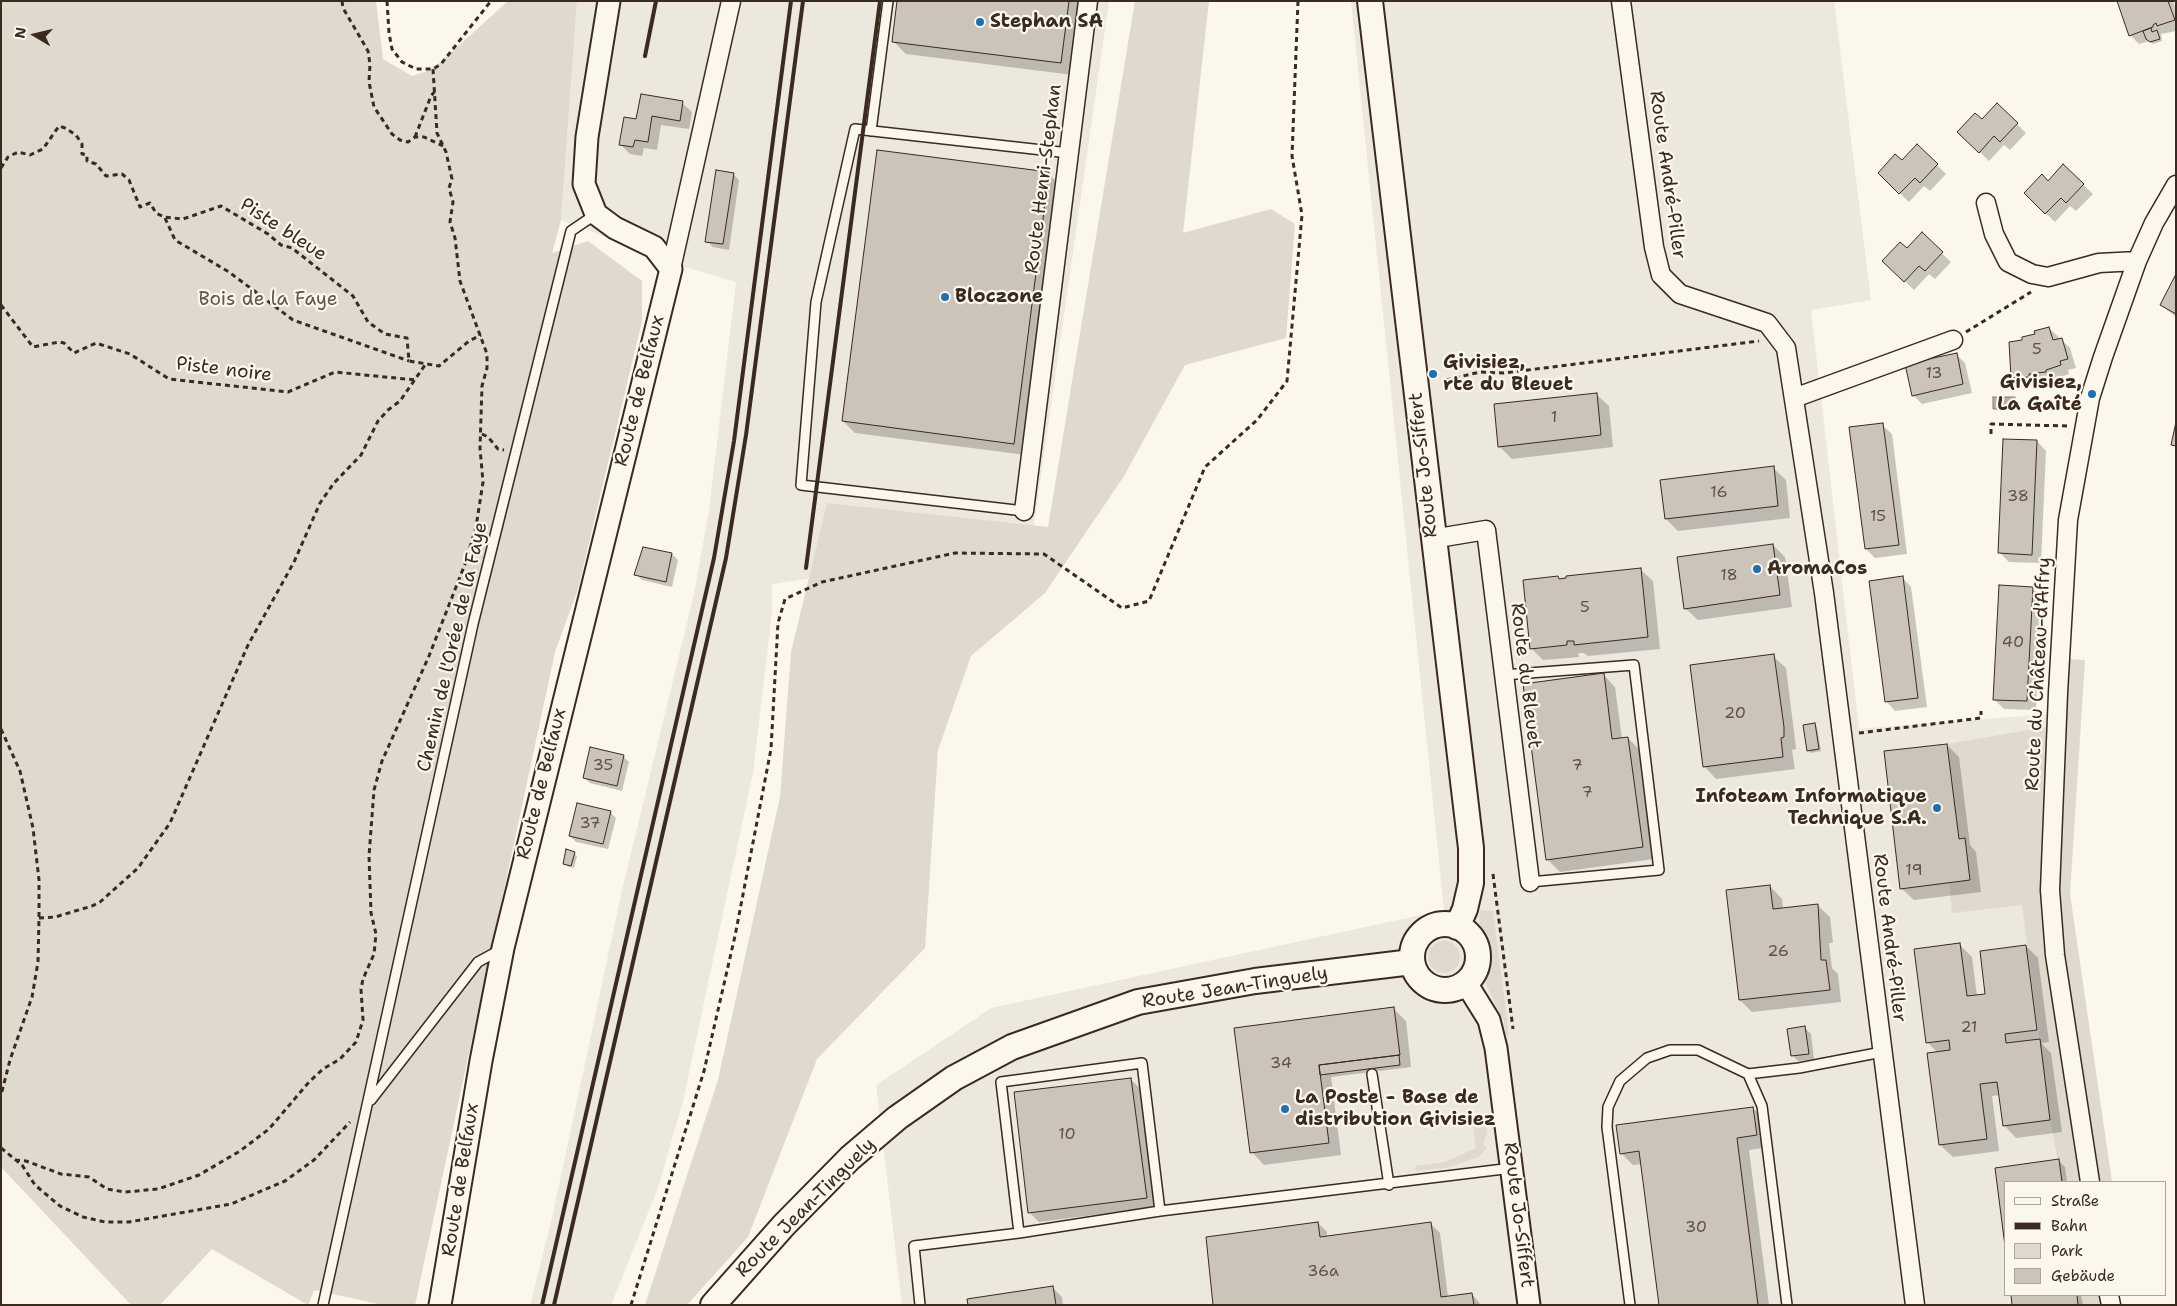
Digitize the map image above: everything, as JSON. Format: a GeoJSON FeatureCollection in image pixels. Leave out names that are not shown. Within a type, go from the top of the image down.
{"type":"FeatureCollection","features":[{"type":"Feature","properties":{"kind":"main road","name":"Route Jo-Siffert"},"geometry":{"type":"LineString","coordinates":[[1370,1],[1432,539],[1471,848],[1472,883],[1465,909],[1457,927]]}},
{"type":"Feature","properties":{"kind":"main road"},"geometry":{"type":"LineString","coordinates":[[1446,924],[1457,927],[1467,933],[1474,942],[1477,952],[1477,963],[1473,974],[1466,983],[1451,990],[1434,989],[1416,975],[1412,962],[1412,952],[1416,941],[1424,932],[1434,926],[1446,924]]}},
{"type":"Feature","properties":{"kind":"main road","name":"Route Jean-Tinguely"},"geometry":{"type":"LineString","coordinates":[[712,1305],[784,1225],[850,1158],[897,1118],[954,1078],[1012,1048],[1138,1002],[1255,981],[1412,962]]}},
{"type":"Feature","properties":{"kind":"street"},"geometry":{"type":"LineString","coordinates":[[610,1],[587,137],[584,184],[596,214],[615,228],[654,246],[671,269]]}},
{"type":"Feature","properties":{"kind":"street"},"geometry":{"type":"LineString","coordinates":[[671,269],[731,1]]}},
{"type":"Feature","properties":{"kind":"street","name":"Route Henri-Stephan"},"geometry":{"type":"LineString","coordinates":[[1024,511],[1088,1]]}},
{"type":"Feature","properties":{"kind":"street","name":"Route André-Piller"},"geometry":{"type":"LineString","coordinates":[[1621,1],[1654,247],[1661,275],[1680,294],[1767,324],[1786,348],[1824,593],[1915,1305]]}},
{"type":"Feature","properties":{"kind":"street","name":"Route du Château-d'Affry"},"geometry":{"type":"LineString","coordinates":[[2090,1181],[2055,955],[2050,890],[2058,693],[2068,530],[2076,469],[2090,398],[2137,261],[2154,223],[2176,185]]}},
{"type":"Feature","properties":{"kind":"street"},"geometry":{"type":"LineString","coordinates":[[1986,203],[1994,234],[2008,262],[2032,274],[2048,277],[2099,263],[2137,261]]}},
{"type":"Feature","properties":{"kind":"street","name":"Route de Belfaux"},"geometry":{"type":"LineString","coordinates":[[440,1305],[481,1061],[503,948],[671,269]]}},
{"type":"Feature","properties":{"kind":"street"},"geometry":{"type":"LineString","coordinates":[[1794,398],[1953,340]]}},
{"type":"Feature","properties":{"kind":"street","name":"Route du Bleuet"},"geometry":{"type":"LineString","coordinates":[[1432,539],[1486,530],[1530,882]]}},
{"type":"Feature","properties":{"kind":"street","name":"Route Jo-Siffert"},"geometry":{"type":"LineString","coordinates":[[1466,983],[1489,1020],[1497,1056],[1529,1305]]}},
{"type":"Feature","properties":{"kind":"lane"},"geometry":{"type":"LineString","coordinates":[[871,131],[888,1]]}},
{"type":"Feature","properties":{"kind":"lane"},"geometry":{"type":"LineString","coordinates":[[1024,511],[802,484],[816,302],[855,129],[1069,153]]}},
{"type":"Feature","properties":{"kind":"lane","name":"Chemin de l'Orée de la Faye"},"geometry":{"type":"LineString","coordinates":[[323,1305],[473,624],[571,230],[596,214]]}},
{"type":"Feature","properties":{"kind":"lane"},"geometry":{"type":"LineString","coordinates":[[1503,675],[1634,665],[1636,674],[1659,870],[1530,882]]}},
{"type":"Feature","properties":{"kind":"lane","name":"Chemin de l'Orée de la Faye"},"geometry":{"type":"LineString","coordinates":[[369,1102],[478,962],[503,948]]}},
{"type":"Feature","properties":{"kind":"lane"},"geometry":{"type":"LineString","coordinates":[[1630,1305],[1606,1127],[1608,1107],[1620,1082],[1647,1058],[1670,1050],[1698,1050],[1748,1074],[1798,1068],[1882,1052]]}},
{"type":"Feature","properties":{"kind":"lane"},"geometry":{"type":"LineString","coordinates":[[1019,1233],[1001,1082],[1142,1063],[1160,1211]]}},
{"type":"Feature","properties":{"kind":"lane"},"geometry":{"type":"LineString","coordinates":[[1372,1074],[1388,1185]]}},
{"type":"Feature","properties":{"kind":"lane"},"geometry":{"type":"LineString","coordinates":[[1748,1074],[1762,1106],[1787,1305]]}},
{"type":"Feature","properties":{"kind":"lane"},"geometry":{"type":"LineString","coordinates":[[920,1305],[914,1246],[1019,1233],[1160,1211],[1388,1185],[1512,1168]]}},
{"type":"Feature","properties":{"kind":"path"},"geometry":{"type":"LineString","coordinates":[[342,1],[368,51],[370,64],[369,82],[374,107],[392,134],[400,140],[408,142],[415,138],[424,137],[443,146]]}},
{"type":"Feature","properties":{"kind":"path"},"geometry":{"type":"LineString","coordinates":[[387,1],[388,33],[392,49],[402,62],[416,69],[434,69],[441,64],[491,1]]}},
{"type":"Feature","properties":{"kind":"path"},"geometry":{"type":"LineString","coordinates":[[631,1305],[704,1071],[735,936],[771,749],[778,623],[785,599],[822,582],[955,553],[1044,554],[1122,608],[1148,601],[1205,468],[1258,420],[1287,380],[1302,215],[1292,156],[1298,1]]}},
{"type":"Feature","properties":{"kind":"path"},"geometry":{"type":"LineString","coordinates":[[15,1160],[26,1161],[61,1174],[89,1177],[107,1189],[125,1192],[158,1189],[199,1175],[240,1152],[269,1129],[309,1082],[323,1069],[340,1059],[356,1042],[362,1020],[363,979],[374,954],[376,934],[371,913],[369,856],[374,790],[382,761],[429,656],[465,564],[474,536],[483,482],[482,386],[487,368],[487,354],[460,281],[455,238],[450,222],[453,202],[449,188],[452,179],[443,146],[437,133],[434,69]]}},
{"type":"Feature","properties":{"kind":"path"},"geometry":{"type":"LineString","coordinates":[[415,138],[431,96],[435,91]]}},
{"type":"Feature","properties":{"kind":"path"},"geometry":{"type":"LineString","coordinates":[[1,168],[8,157],[18,152],[30,156],[43,149],[59,126],[65,128],[79,139],[82,144],[82,154],[87,155],[87,161],[96,164],[106,176],[122,174],[133,186],[140,207],[150,203],[156,213],[164,217],[175,240],[229,272],[293,320],[425,366],[439,366],[469,341],[481,335]]}},
{"type":"Feature","properties":{"kind":"path","name":"Piste bleue"},"geometry":{"type":"LineString","coordinates":[[164,217],[183,219],[221,206],[268,234],[281,245],[292,248],[353,296],[368,322],[385,334],[407,338],[410,361]]}},
{"type":"Feature","properties":{"kind":"path"},"geometry":{"type":"LineString","coordinates":[[1953,340],[2032,291],[2048,277]]}},
{"type":"Feature","properties":{"kind":"path","name":"Piste noire"},"geometry":{"type":"LineString","coordinates":[[1,305],[33,347],[59,342],[64,343],[74,353],[96,343],[130,354],[169,379],[288,392],[335,372],[416,380]]}},
{"type":"Feature","properties":{"kind":"path"},"geometry":{"type":"LineString","coordinates":[[1446,380],[1480,372],[1504,373],[1762,340]]}},
{"type":"Feature","properties":{"kind":"path"},"geometry":{"type":"LineString","coordinates":[[39,918],[55,917],[100,902],[138,868],[170,823],[248,645],[294,562],[320,502],[334,483],[361,455],[378,421],[400,401],[425,366]]}},
{"type":"Feature","properties":{"kind":"path"},"geometry":{"type":"LineString","coordinates":[[1991,434],[1991,424],[2076,426]]}},
{"type":"Feature","properties":{"kind":"path"},"geometry":{"type":"LineString","coordinates":[[482,434],[488,437],[498,449]]}},
{"type":"Feature","properties":{"kind":"path"},"geometry":{"type":"LineString","coordinates":[[1851,734],[1981,718],[1981,712]]}},
{"type":"Feature","properties":{"kind":"path"},"geometry":{"type":"LineString","coordinates":[[1,729],[20,771],[33,828],[39,880],[38,962],[32,997],[10,1060],[1,1095]]}},
{"type":"Feature","properties":{"kind":"path"},"geometry":{"type":"LineString","coordinates":[[1,1148],[22,1165],[35,1185],[48,1197],[83,1217],[105,1222],[129,1222],[168,1217],[231,1204],[285,1181],[314,1160],[369,1102]]}},
{"type":"Feature","properties":{"kind":"shaded area"},"geometry":{"type":"Polygon","coordinates":[[[577,1],[1109,1],[1031,545],[772,584],[772,612],[753,773],[683,1101],[658,1188],[611,1305],[530,1305],[552,1218],[622,890],[694,594],[709,510],[736,282],[682,266],[561,220],[577,1]]]}},
{"type":"Feature","properties":{"kind":"shaded area"},"geometry":{"type":"Polygon","coordinates":[[[1351,1],[1834,1],[1871,300],[1811,310],[1859,729],[2062,713],[2041,892],[2091,1181],[2004,1181],[2004,1296],[2111,1296],[2112,1305],[902,1305],[876,1085],[991,1008],[1444,910],[1351,1]]]}},
{"type":"Feature","properties":{"kind":"shaded area"},"geometry":{"type":"Polygon","coordinates":[[[1993,397],[2015,397],[2015,409],[1993,409],[1993,397]]]}},
{"type":"Feature","properties":{"kind":"green space","name":"Bois de la Faye"},"geometry":{"type":"Polygon","coordinates":[[[1,1],[376,1],[383,59],[412,76],[433,69],[508,1],[577,1],[561,220],[552,253],[588,241],[642,281],[642,321],[578,589],[555,652],[415,1305],[383,1305],[314,1290],[308,1305],[212,1249],[160,1305],[131,1305],[1,1167],[1,1]]]}},
{"type":"Feature","properties":{"kind":"green space"},"geometry":{"type":"Polygon","coordinates":[[[1135,1],[1209,1],[1183,233],[1271,209],[1295,224],[1286,338],[1185,365],[1124,476],[1045,593],[971,656],[938,750],[925,948],[817,1059],[748,1237],[687,1305],[645,1305],[718,1080],[780,797],[791,652],[827,503],[1048,527],[1135,1]]]}},
{"type":"Feature","properties":{"kind":"green space"},"geometry":{"type":"Polygon","coordinates":[[[2067,659],[2085,660],[2070,894],[2112,1181],[2098,1181],[2063,948],[2058,896],[2067,659]]]}},
{"type":"Feature","properties":{"kind":"green space"},"geometry":{"type":"Polygon","coordinates":[[[2047,727],[2042,892],[2083,1181],[2062,1181],[2050,1120],[2022,905],[1952,913],[1949,883],[1970,880],[1964,838],[1959,839],[1947,744],[2047,727]]]}},
{"type":"Feature","properties":{"kind":"green space"},"geometry":{"type":"Polygon","coordinates":[[[1481,910],[1493,911],[1509,1035],[1506,1035],[1504,1021],[1487,987],[1485,976],[1487,948],[1480,929],[1479,916],[1481,910]]]}},
{"type":"Feature","properties":{"kind":"green space"},"geometry":{"type":"Polygon","coordinates":[[[1444,941],[1450,942],[1455,946],[1459,951],[1459,963],[1455,968],[1450,972],[1444,973],[1438,972],[1433,968],[1429,963],[1428,957],[1429,951],[1433,946],[1438,942],[1444,941]]]}},
{"type":"Feature","properties":{"kind":"green space"},"geometry":{"type":"Polygon","coordinates":[[[1486,1125],[1487,1132],[1483,1144],[1487,1148],[1479,1157],[1446,1168],[1415,1171],[1416,1166],[1445,1162],[1476,1148],[1473,1126],[1486,1125]]]}},
{"type":"Feature","properties":{"kind":"green space"},"geometry":{"type":"Polygon","coordinates":[[[2077,1296],[2101,1296],[2102,1305],[2078,1305],[2077,1296]]]}},
{"type":"Feature","properties":{"kind":"building","name":"Stephan SA"},"geometry":{"type":"Polygon","coordinates":[[[897,1],[1069,1],[1061,63],[892,42],[897,1]]]}},
{"type":"Feature","properties":{"kind":"building"},"geometry":{"type":"Polygon","coordinates":[[[2117,1],[2168,1],[2175,20],[2157,26],[2156,23],[2153,27],[2129,36],[2117,1]]]}},
{"type":"Feature","properties":{"kind":"building"},"geometry":{"type":"Polygon","coordinates":[[[2151,28],[2152,32],[2157,30],[2160,39],[2150,42],[2146,39],[2143,31],[2151,28]]]}},
{"type":"Feature","properties":{"kind":"building"},"geometry":{"type":"Polygon","coordinates":[[[641,94],[683,101],[680,121],[652,116],[648,142],[635,140],[633,147],[619,145],[624,117],[636,119],[641,94]]]}},
{"type":"Feature","properties":{"kind":"building"},"geometry":{"type":"Polygon","coordinates":[[[1997,103],[2018,123],[2000,142],[1994,136],[1979,153],[1957,132],[1975,113],[1982,119],[1997,103]]]}},
{"type":"Feature","properties":{"kind":"building"},"geometry":{"type":"Polygon","coordinates":[[[1917,144],[1938,164],[1920,183],[1915,178],[1899,194],[1878,173],[1895,154],[1902,160],[1917,144]]]}},
{"type":"Feature","properties":{"kind":"building","name":"Bloczone"},"geometry":{"type":"Polygon","coordinates":[[[877,150],[1049,172],[1014,444],[842,421],[877,150]]]}},
{"type":"Feature","properties":{"kind":"building"},"geometry":{"type":"Polygon","coordinates":[[[2063,164],[2084,184],[2066,203],[2061,198],[2045,214],[2024,193],[2042,174],[2048,181],[2063,164]]]}},
{"type":"Feature","properties":{"kind":"building"},"geometry":{"type":"Polygon","coordinates":[[[716,170],[734,173],[723,244],[705,242],[716,170]]]}},
{"type":"Feature","properties":{"kind":"building"},"geometry":{"type":"Polygon","coordinates":[[[1922,232],[1943,252],[1925,271],[1919,266],[1904,282],[1882,261],[1900,242],[1907,248],[1922,232]]]}},
{"type":"Feature","properties":{"kind":"building"},"geometry":{"type":"Polygon","coordinates":[[[2176,274],[2176,314],[2160,305],[2176,274]]]}},
{"type":"Feature","properties":{"kind":"building"},"geometry":{"type":"Polygon","coordinates":[[[2049,327],[2053,340],[2062,338],[2068,359],[2060,361],[2061,365],[2046,370],[2046,372],[2029,374],[2029,377],[2011,378],[2009,342],[2022,340],[2022,337],[2035,334],[2034,331],[2049,327]]]}},
{"type":"Feature","properties":{"kind":"building"},"geometry":{"type":"Polygon","coordinates":[[[1957,353],[1963,384],[1912,396],[1905,364],[1957,353]]]}},
{"type":"Feature","properties":{"kind":"building"},"geometry":{"type":"Polygon","coordinates":[[[1597,393],[1601,435],[1498,447],[1494,404],[1597,393]]]}},
{"type":"Feature","properties":{"kind":"building"},"geometry":{"type":"Polygon","coordinates":[[[2176,422],[2176,446],[2171,445],[2176,422]]]}},
{"type":"Feature","properties":{"kind":"building"},"geometry":{"type":"Polygon","coordinates":[[[1883,423],[1899,545],[1865,549],[1849,427],[1883,423]]]}},
{"type":"Feature","properties":{"kind":"building"},"geometry":{"type":"Polygon","coordinates":[[[2003,439],[2037,440],[2032,555],[1998,553],[2003,439]]]}},
{"type":"Feature","properties":{"kind":"building"},"geometry":{"type":"Polygon","coordinates":[[[1774,466],[1778,506],[1665,519],[1660,480],[1774,466]]]}},
{"type":"Feature","properties":{"kind":"building"},"geometry":{"type":"Polygon","coordinates":[[[1773,544],[1780,595],[1684,609],[1677,557],[1773,544]]]}},
{"type":"Feature","properties":{"kind":"building"},"geometry":{"type":"Polygon","coordinates":[[[643,547],[672,553],[666,582],[634,575],[643,547]]]}},
{"type":"Feature","properties":{"kind":"building"},"geometry":{"type":"Polygon","coordinates":[[[1641,568],[1648,637],[1574,645],[1574,641],[1567,641],[1567,645],[1530,649],[1523,580],[1558,576],[1559,579],[1566,578],[1566,576],[1641,568]]]}},
{"type":"Feature","properties":{"kind":"building"},"geometry":{"type":"Polygon","coordinates":[[[1903,576],[1918,698],[1885,702],[1869,581],[1903,576]]]}},
{"type":"Feature","properties":{"kind":"building"},"geometry":{"type":"Polygon","coordinates":[[[1999,585],[2033,587],[2027,701],[1993,700],[1999,585]]]}},
{"type":"Feature","properties":{"kind":"building"},"geometry":{"type":"Polygon","coordinates":[[[1774,654],[1784,727],[1784,737],[1781,738],[1783,757],[1703,767],[1690,665],[1774,654]]]}},
{"type":"Feature","properties":{"kind":"building"},"geometry":{"type":"Polygon","coordinates":[[[1604,673],[1612,739],[1628,737],[1643,847],[1546,860],[1523,684],[1604,673]]]}},
{"type":"Feature","properties":{"kind":"building"},"geometry":{"type":"Polygon","coordinates":[[[1815,723],[1819,749],[1807,751],[1803,725],[1815,723]]]}},
{"type":"Feature","properties":{"kind":"building"},"geometry":{"type":"Polygon","coordinates":[[[1947,744],[1959,839],[1965,838],[1970,880],[1900,889],[1884,751],[1947,744]]]}},
{"type":"Feature","properties":{"kind":"building"},"geometry":{"type":"Polygon","coordinates":[[[590,747],[624,755],[617,786],[583,778],[590,747]]]}},
{"type":"Feature","properties":{"kind":"building"},"geometry":{"type":"Polygon","coordinates":[[[577,803],[611,811],[603,844],[569,836],[577,803]]]}},
{"type":"Feature","properties":{"kind":"building"},"geometry":{"type":"Polygon","coordinates":[[[566,849],[575,852],[571,866],[563,864],[566,849]]]}},
{"type":"Feature","properties":{"kind":"building"},"geometry":{"type":"Polygon","coordinates":[[[1770,885],[1773,909],[1818,904],[1821,960],[1826,960],[1830,990],[1739,1000],[1726,890],[1770,885]]]}},
{"type":"Feature","properties":{"kind":"building"},"geometry":{"type":"Polygon","coordinates":[[[1960,943],[1967,996],[1985,994],[1980,951],[2026,945],[2037,1030],[2005,1034],[2006,1043],[2040,1039],[2050,1120],[2003,1126],[1997,1082],[1980,1084],[1987,1139],[1939,1145],[1927,1053],[1950,1050],[1949,1040],[1926,1043],[1914,949],[1960,943]]]}},
{"type":"Feature","properties":{"kind":"building","name":"La Poste - Base de distribution Givisiez"},"geometry":{"type":"Polygon","coordinates":[[[1394,1007],[1400,1055],[1319,1065],[1329,1143],[1250,1153],[1234,1028],[1394,1007]]]}},
{"type":"Feature","properties":{"kind":"building"},"geometry":{"type":"Polygon","coordinates":[[[1805,1026],[1809,1054],[1791,1056],[1787,1029],[1805,1026]]]}},
{"type":"Feature","properties":{"kind":"building"},"geometry":{"type":"Polygon","coordinates":[[[1399,1055],[1400,1065],[1320,1075],[1319,1065],[1399,1055]]]}},
{"type":"Feature","properties":{"kind":"building"},"geometry":{"type":"Polygon","coordinates":[[[1131,1078],[1147,1198],[1028,1213],[1014,1092],[1131,1078]]]}},
{"type":"Feature","properties":{"kind":"building"},"geometry":{"type":"Polygon","coordinates":[[[1753,1107],[1757,1135],[1737,1138],[1758,1305],[1659,1305],[1639,1151],[1620,1154],[1616,1125],[1753,1107]]]}},
{"type":"Feature","properties":{"kind":"building"},"geometry":{"type":"Polygon","coordinates":[[[2059,1159],[2062,1181],[2004,1181],[2004,1238],[1995,1168],[2059,1159]]]}},
{"type":"Feature","properties":{"kind":"building"},"geometry":{"type":"Polygon","coordinates":[[[1318,1222],[1320,1237],[1431,1222],[1441,1297],[1472,1293],[1474,1305],[1213,1305],[1206,1237],[1318,1222]]]}},
{"type":"Feature","properties":{"kind":"building"},"geometry":{"type":"Polygon","coordinates":[[[1053,1286],[1056,1305],[968,1305],[967,1299],[1053,1286]]]}},
{"type":"Feature","properties":{"kind":"building"},"geometry":{"type":"Polygon","coordinates":[[[2011,1296],[2077,1296],[2078,1305],[2012,1305],[2011,1296]]]}},
{"type":"Feature","properties":{"kind":"railway"},"geometry":{"type":"LineString","coordinates":[[645,56],[656,1]]}},
{"type":"Feature","properties":{"kind":"railway"},"geometry":{"type":"LineString","coordinates":[[542,1305],[714,558],[734,441],[791,1]]}},
{"type":"Feature","properties":{"kind":"railway"},"geometry":{"type":"LineString","coordinates":[[554,1305],[726,558],[746,435],[803,1]]}},
{"type":"Feature","properties":{"kind":"railway"},"geometry":{"type":"LineString","coordinates":[[806,568],[880,1]]}},
{"type":"Feature","properties":{"kind":"place","name":"Stephan SA"},"geometry":{"type":"Point","coordinates":[980,22]}},
{"type":"Feature","properties":{"kind":"place","name":"Bloczone"},"geometry":{"type":"Point","coordinates":[945,297]}},
{"type":"Feature","properties":{"kind":"place","name":"Givisiez, rte du Bleuet"},"geometry":{"type":"Point","coordinates":[1433,374]}},
{"type":"Feature","properties":{"kind":"place","name":"Givisiez, La Gaîté"},"geometry":{"type":"Point","coordinates":[2092,394]}},
{"type":"Feature","properties":{"kind":"place","name":"AromaCos"},"geometry":{"type":"Point","coordinates":[1757,569]}},
{"type":"Feature","properties":{"kind":"place","name":"Infoteam Informatique Technique S.A."},"geometry":{"type":"Point","coordinates":[1937,808]}},
{"type":"Feature","properties":{"kind":"place","name":"La Poste - Base de distribution Givisiez"},"geometry":{"type":"Point","coordinates":[1285,1109]}}]}
